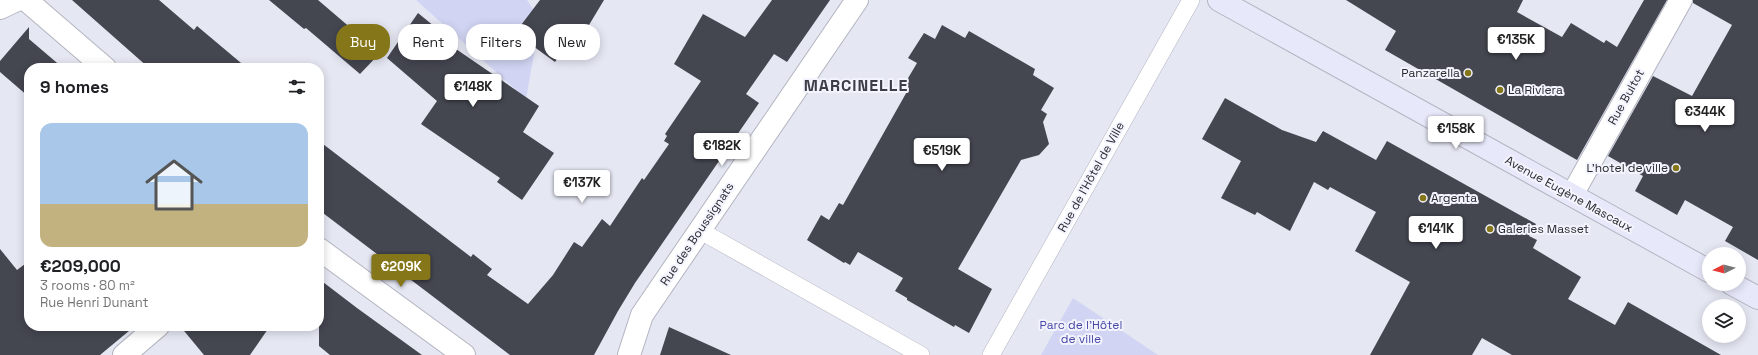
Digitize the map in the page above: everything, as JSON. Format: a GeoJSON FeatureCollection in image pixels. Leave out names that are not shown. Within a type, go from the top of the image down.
{"type":"FeatureCollection","features":[{"type":"Feature","properties":{"kind":"main road","name":"Avenue Eugène Mascaux"},"geometry":{"type":"LineString","coordinates":[[1219,0],[1702,267]]}},
{"type":"Feature","properties":{"kind":"main road"},"geometry":{"type":"LineString","coordinates":[[1745,291],[1758,298]]}},
{"type":"Feature","properties":{"kind":"street"},"geometry":{"type":"LineString","coordinates":[[0,8],[17,0]]}},
{"type":"Feature","properties":{"kind":"street"},"geometry":{"type":"LineString","coordinates":[[26,0],[99,63]]}},
{"type":"Feature","properties":{"kind":"street","name":"Rue des Boussignats"},"geometry":{"type":"LineString","coordinates":[[629,355],[642,314],[857,0]]}},
{"type":"Feature","properties":{"kind":"street","name":"Rue Bultot"},"geometry":{"type":"LineString","coordinates":[[1572,195],[1681,0]]}},
{"type":"Feature","properties":{"kind":"street"},"geometry":{"type":"LineString","coordinates":[[324,253],[464,355]]}},
{"type":"Feature","properties":{"kind":"street"},"geometry":{"type":"LineString","coordinates":[[124,355],[152,331]]}},
{"type":"Feature","properties":{"kind":"lane","name":"Rue de l'Hôtel de Ville"},"geometry":{"type":"LineString","coordinates":[[991,355],[1191,0]]}},
{"type":"Feature","properties":{"kind":"lane"},"geometry":{"type":"LineString","coordinates":[[699,230],[921,355]]}},
{"type":"Feature","properties":{"kind":"green space"},"geometry":{"type":"Polygon","coordinates":[[[416,0],[527,0],[540,20],[536,43],[536,24],[466,24],[466,45],[458,38],[458,24],[443,24],[416,0]]]}},
{"type":"Feature","properties":{"kind":"green space"},"geometry":{"type":"Polygon","coordinates":[[[483,60],[533,60],[526,99],[483,60]]]}},
{"type":"Feature","properties":{"kind":"green space","name":"Parc de l'Hôtel de ville"},"geometry":{"type":"Polygon","coordinates":[[[1073,298],[1158,355],[1041,355],[1073,298]]]}},
{"type":"Feature","properties":{"kind":"building"},"geometry":{"type":"Polygon","coordinates":[[[72,0],[159,0],[194,30],[197,26],[241,63],[143,63],[72,0]]]}},
{"type":"Feature","properties":{"kind":"building"},"geometry":{"type":"Polygon","coordinates":[[[269,0],[318,0],[346,24],[336,24],[336,54],[306,28],[304,29],[269,0]]]}},
{"type":"Feature","properties":{"kind":"building"},"geometry":{"type":"Polygon","coordinates":[[[540,0],[604,0],[590,24],[544,24],[544,54],[536,48],[536,24],[522,24],[540,0]]]}},
{"type":"Feature","properties":{"kind":"building"},"geometry":{"type":"Polygon","coordinates":[[[772,0],[830,0],[787,62],[774,54],[746,94],[759,103],[635,283],[594,355],[510,355],[324,214],[324,145],[471,257],[473,254],[492,269],[487,275],[528,304],[553,275],[574,242],[582,247],[602,219],[610,226],[642,178],[644,180],[669,144],[664,141],[667,136],[665,134],[701,81],[674,64],[703,14],[745,37],[772,0]]]}},
{"type":"Feature","properties":{"kind":"building"},"geometry":{"type":"Polygon","coordinates":[[[1346,0],[1523,0],[1517,12],[1562,37],[1571,23],[1604,43],[1606,40],[1617,47],[1644,0],[1667,0],[1577,160],[1385,50],[1396,31],[1346,0]]]}},
{"type":"Feature","properties":{"kind":"building"},"geometry":{"type":"Polygon","coordinates":[[[1693,0],[1758,0],[1758,260],[1746,253],[1746,247],[1735,247],[1725,241],[1733,227],[1685,200],[1677,215],[1635,191],[1643,176],[1608,156],[1653,76],[1692,96],[1732,25],[1693,3],[1693,0]]]}},
{"type":"Feature","properties":{"kind":"building"},"geometry":{"type":"Polygon","coordinates":[[[418,13],[431,24],[410,24],[418,13]]]}},
{"type":"Feature","properties":{"kind":"building"},"geometry":{"type":"Polygon","coordinates":[[[942,25],[965,38],[969,31],[1035,69],[1033,75],[1054,88],[1041,110],[1047,114],[1043,122],[1049,144],[1039,155],[1021,160],[958,269],[992,289],[969,333],[955,325],[954,327],[907,300],[907,298],[895,291],[903,278],[858,252],[850,265],[845,262],[844,263],[807,240],[821,215],[829,220],[839,203],[843,205],[909,88],[904,85],[917,63],[908,58],[924,33],[935,39],[942,25]]]}},
{"type":"Feature","properties":{"kind":"building"},"geometry":{"type":"Polygon","coordinates":[[[29,27],[29,39],[57,63],[24,63],[24,93],[0,72],[0,61],[29,27]]]}},
{"type":"Feature","properties":{"kind":"building"},"geometry":{"type":"Polygon","coordinates":[[[398,42],[398,60],[458,60],[458,50],[466,56],[466,60],[472,60],[539,106],[523,132],[554,153],[522,200],[497,182],[500,178],[421,124],[437,101],[389,60],[390,54],[398,42]]]}},
{"type":"Feature","properties":{"kind":"building"},"geometry":{"type":"Polygon","coordinates":[[[344,60],[373,60],[360,74],[344,60]]]}},
{"type":"Feature","properties":{"kind":"building"},"geometry":{"type":"Polygon","coordinates":[[[1225,98],[1282,130],[1316,142],[1323,131],[1376,160],[1387,141],[1536,224],[1529,236],[1537,240],[1533,248],[1581,277],[1568,299],[1615,325],[1628,302],[1721,355],[1512,355],[1482,338],[1472,355],[1370,355],[1410,282],[1355,251],[1376,212],[1330,187],[1328,190],[1314,182],[1290,231],[1257,212],[1255,215],[1221,198],[1241,161],[1202,139],[1225,98]]]}},
{"type":"Feature","properties":{"kind":"building"},"geometry":{"type":"Polygon","coordinates":[[[0,249],[17,270],[24,265],[24,331],[129,331],[100,355],[0,355],[0,249]]]}},
{"type":"Feature","properties":{"kind":"building"},"geometry":{"type":"Polygon","coordinates":[[[324,283],[422,355],[330,355],[319,346],[319,331],[324,331],[324,283]]]}},
{"type":"Feature","properties":{"kind":"building"},"geometry":{"type":"Polygon","coordinates":[[[669,327],[731,355],[660,355],[669,327]]]}},
{"type":"Feature","properties":{"kind":"building"},"geometry":{"type":"Polygon","coordinates":[[[184,331],[267,331],[250,355],[204,355],[184,331]]]}},
{"type":"Feature","properties":{"kind":"place","name":"Panzarella"},"geometry":{"type":"Point","coordinates":[1468,73]}},
{"type":"Feature","properties":{"kind":"place","name":"La Riviera"},"geometry":{"type":"Point","coordinates":[1500,90]}},
{"type":"Feature","properties":{"kind":"place","name":"L'hotel de ville"},"geometry":{"type":"Point","coordinates":[1676,168]}},
{"type":"Feature","properties":{"kind":"place","name":"Argenta"},"geometry":{"type":"Point","coordinates":[1423,198]}},
{"type":"Feature","properties":{"kind":"place","name":"Galeries Masset"},"geometry":{"type":"Point","coordinates":[1490,229]}},
{"type":"Feature","properties":{"kind":"district","name":"MARCINELLE"},"geometry":{"type":"Point","coordinates":[856,85]}}]}
